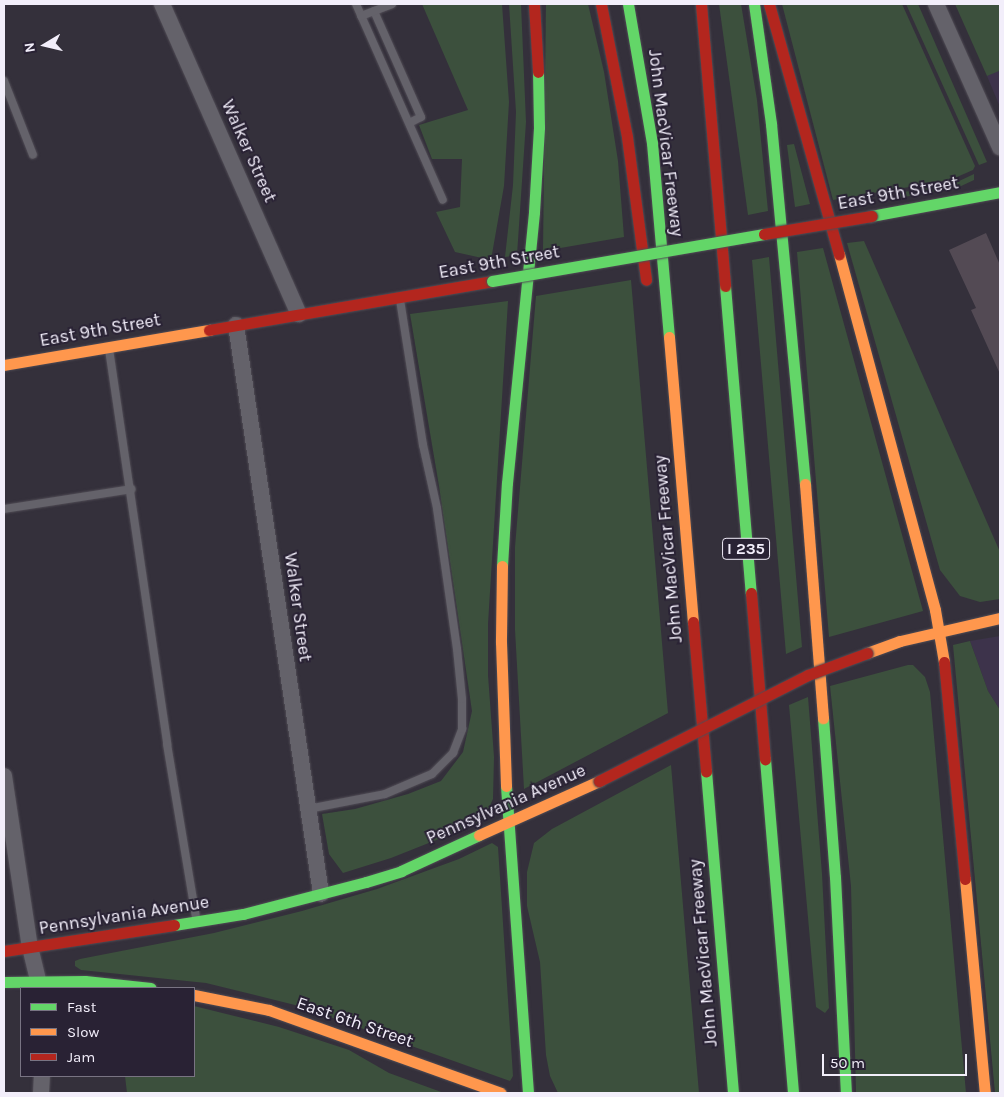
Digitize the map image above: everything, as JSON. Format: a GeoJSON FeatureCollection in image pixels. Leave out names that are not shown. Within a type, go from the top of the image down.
{"type":"FeatureCollection","features":[{"type":"Feature","properties":{"kind":"main road"},"geometry":{"type":"LineString","coordinates":[[528,1093],[502,715],[502,557],[507,483],[535,203],[539,127],[538,43],[534,4]]}},
{"type":"Feature","properties":{"kind":"main road"},"geometry":{"type":"LineString","coordinates":[[601,4],[627,137],[647,293]]}},
{"type":"Feature","properties":{"kind":"main road","name":"John MacVicar Freeway"},"geometry":{"type":"LineString","coordinates":[[628,4],[652,143],[684,536],[733,1093]]}},
{"type":"Feature","properties":{"kind":"main road","name":"I 235"},"geometry":{"type":"LineString","coordinates":[[701,4],[793,1093]]}},
{"type":"Feature","properties":{"kind":"main road"},"geometry":{"type":"LineString","coordinates":[[754,4],[771,124],[800,422],[835,877],[846,1093]]}},
{"type":"Feature","properties":{"kind":"main road"},"geometry":{"type":"LineString","coordinates":[[769,4],[871,366],[935,610],[944,662],[985,1093]]}},
{"type":"Feature","properties":{"kind":"main road","name":"East 9th Street"},"geometry":{"type":"LineString","coordinates":[[4,365],[871,216],[1000,192]]}},
{"type":"Feature","properties":{"kind":"main road"},"geometry":{"type":"LineString","coordinates":[[663,400],[684,536]]}},
{"type":"Feature","properties":{"kind":"main road","name":"Pennsylvania Avenue"},"geometry":{"type":"LineString","coordinates":[[4,951],[197,923],[244,914],[401,871],[600,781],[773,692],[826,668],[939,631],[1000,618]]}},
{"type":"Feature","properties":{"kind":"main road"},"geometry":{"type":"LineString","coordinates":[[4,982],[40,984],[85,981],[142,987]]}},
{"type":"Feature","properties":{"kind":"main road","name":"East 6th Street"},"geometry":{"type":"LineString","coordinates":[[195,995],[268,1010],[501,1093]]}},
{"type":"Feature","properties":{"kind":"street","name":"Walker Street"},"geometry":{"type":"LineString","coordinates":[[162,4],[299,314]]}},
{"type":"Feature","properties":{"kind":"street"},"geometry":{"type":"LineString","coordinates":[[936,4],[1000,147]]}},
{"type":"Feature","properties":{"kind":"street","name":"Walker Street"},"geometry":{"type":"LineString","coordinates":[[236,325],[321,894]]}},
{"type":"Feature","properties":{"kind":"street"},"geometry":{"type":"LineString","coordinates":[[4,776],[6,809],[30,947],[40,984]]}},
{"type":"Feature","properties":{"kind":"street"},"geometry":{"type":"LineString","coordinates":[[41,1093],[42,1077]]}},
{"type":"Feature","properties":{"kind":"lane"},"geometry":{"type":"LineString","coordinates":[[356,4],[443,200]]}},
{"type":"Feature","properties":{"kind":"lane"},"geometry":{"type":"LineString","coordinates":[[362,16],[392,4]]}},
{"type":"Feature","properties":{"kind":"lane"},"geometry":{"type":"LineString","coordinates":[[374,11],[421,117],[408,123]]}},
{"type":"Feature","properties":{"kind":"lane"},"geometry":{"type":"LineString","coordinates":[[4,81],[33,155]]}},
{"type":"Feature","properties":{"kind":"lane"},"geometry":{"type":"LineString","coordinates":[[308,809],[385,794],[432,774],[453,753],[462,729],[462,699],[457,648],[437,508],[423,444],[400,297]]}},
{"type":"Feature","properties":{"kind":"lane"},"geometry":{"type":"LineString","coordinates":[[109,347],[168,744],[197,923]]}},
{"type":"Feature","properties":{"kind":"lane"},"geometry":{"type":"LineString","coordinates":[[4,509],[131,489]]}},
{"type":"Feature","properties":{"kind":"shaded area"},"geometry":{"type":"Polygon","coordinates":[[[1000,69],[1000,107],[987,76],[1000,69]]]}},
{"type":"Feature","properties":{"kind":"shaded area"},"geometry":{"type":"Polygon","coordinates":[[[1000,636],[1000,710],[988,691],[970,641],[1000,636]]]}},
{"type":"Feature","properties":{"kind":"green space"},"geometry":{"type":"Polygon","coordinates":[[[422,4],[502,4],[509,102],[504,186],[491,260],[455,252],[436,212],[460,207],[462,159],[432,159],[419,125],[468,110],[422,4]]]}},
{"type":"Feature","properties":{"kind":"green space"},"geometry":{"type":"Polygon","coordinates":[[[509,4],[521,4],[526,122],[517,255],[505,257],[513,185],[516,112],[509,4]]]}},
{"type":"Feature","properties":{"kind":"green space"},"geometry":{"type":"Polygon","coordinates":[[[546,4],[588,4],[604,72],[618,161],[624,237],[543,251],[546,4]]]}},
{"type":"Feature","properties":{"kind":"green space"},"geometry":{"type":"Polygon","coordinates":[[[719,4],[741,4],[757,100],[768,211],[748,215],[719,4]]]}},
{"type":"Feature","properties":{"kind":"green space"},"geometry":{"type":"Polygon","coordinates":[[[782,4],[902,4],[975,166],[973,170],[950,180],[833,200],[782,4]]]}},
{"type":"Feature","properties":{"kind":"green space"},"geometry":{"type":"Polygon","coordinates":[[[906,4],[918,4],[987,162],[979,165],[906,4]]]}},
{"type":"Feature","properties":{"kind":"green space"},"geometry":{"type":"Polygon","coordinates":[[[955,4],[1000,4],[999,71],[987,76],[955,4]]]}},
{"type":"Feature","properties":{"kind":"green space"},"geometry":{"type":"Polygon","coordinates":[[[794,144],[810,204],[795,207],[787,145],[794,144]]]}},
{"type":"Feature","properties":{"kind":"green space"},"geometry":{"type":"Polygon","coordinates":[[[974,174],[974,180],[959,187],[893,199],[893,197],[904,192],[957,182],[974,174]]]}},
{"type":"Feature","properties":{"kind":"green space"},"geometry":{"type":"Polygon","coordinates":[[[864,241],[1000,552],[1000,599],[980,602],[960,596],[940,570],[847,243],[864,241]]]}},
{"type":"Feature","properties":{"kind":"green space"},"geometry":{"type":"Polygon","coordinates":[[[823,248],[923,611],[829,637],[797,252],[823,248]]]}},
{"type":"Feature","properties":{"kind":"green space"},"geometry":{"type":"Polygon","coordinates":[[[769,257],[802,647],[786,654],[752,260],[769,257]]]}},
{"type":"Feature","properties":{"kind":"green space"},"geometry":{"type":"Polygon","coordinates":[[[631,280],[668,713],[524,789],[515,630],[515,547],[536,296],[631,280]]]}},
{"type":"Feature","properties":{"kind":"green space"},"geometry":{"type":"Polygon","coordinates":[[[508,301],[488,624],[488,675],[494,757],[493,799],[484,818],[474,825],[391,858],[343,873],[329,854],[322,814],[355,809],[408,794],[441,781],[463,752],[472,711],[439,486],[410,314],[508,301]]]}},
{"type":"Feature","properties":{"kind":"green space"},"geometry":{"type":"Polygon","coordinates":[[[970,641],[988,691],[1000,710],[1000,1093],[995,1093],[953,645],[970,641]]]}},
{"type":"Feature","properties":{"kind":"green space"},"geometry":{"type":"Polygon","coordinates":[[[913,665],[925,677],[930,692],[966,1093],[856,1093],[851,886],[830,686],[913,665]]]}},
{"type":"Feature","properties":{"kind":"green space"},"geometry":{"type":"Polygon","coordinates":[[[808,697],[822,874],[829,1008],[825,1013],[816,1007],[789,705],[808,697]]]}},
{"type":"Feature","properties":{"kind":"green space"},"geometry":{"type":"Polygon","coordinates":[[[671,765],[699,1093],[558,1093],[550,1076],[546,1055],[540,962],[527,906],[527,872],[534,843],[552,829],[671,765]]]}},
{"type":"Feature","properties":{"kind":"green space"},"geometry":{"type":"Polygon","coordinates":[[[492,843],[498,847],[513,1076],[510,1081],[299,1006],[206,983],[81,970],[75,966],[75,961],[80,959],[214,933],[302,911],[377,889],[459,859],[492,843]]]}},
{"type":"Feature","properties":{"kind":"green space"},"geometry":{"type":"Polygon","coordinates":[[[195,1006],[279,1027],[349,1050],[389,1073],[444,1093],[127,1093],[125,1077],[195,1077],[195,1006]]]}},
{"type":"Feature","properties":{"kind":"building"},"geometry":{"type":"Polygon","coordinates":[[[986,233],[1000,265],[1000,374],[971,310],[976,308],[949,250],[986,233]]]}},
{"type":"Feature","properties":{"kind":"traffic: fast"},"geometry":{"type":"LineString","coordinates":[[628,4],[652,143],[669,337]]}},
{"type":"Feature","properties":{"kind":"traffic: fast"},"geometry":{"type":"LineString","coordinates":[[754,4],[771,124],[805,484]]}},
{"type":"Feature","properties":{"kind":"traffic: fast"},"geometry":{"type":"LineString","coordinates":[[502,566],[507,483],[534,212],[539,127],[538,72]]}},
{"type":"Feature","properties":{"kind":"traffic: fast"},"geometry":{"type":"LineString","coordinates":[[871,216],[1000,192]]}},
{"type":"Feature","properties":{"kind":"traffic: fast"},"geometry":{"type":"LineString","coordinates":[[492,281],[764,234]]}},
{"type":"Feature","properties":{"kind":"traffic: fast"},"geometry":{"type":"LineString","coordinates":[[725,286],[751,593]]}},
{"type":"Feature","properties":{"kind":"traffic: fast"},"geometry":{"type":"LineString","coordinates":[[823,718],[835,877],[846,1093]]}},
{"type":"Feature","properties":{"kind":"traffic: fast"},"geometry":{"type":"LineString","coordinates":[[765,759],[793,1093]]}},
{"type":"Feature","properties":{"kind":"traffic: fast"},"geometry":{"type":"LineString","coordinates":[[706,771],[733,1093]]}},
{"type":"Feature","properties":{"kind":"traffic: fast"},"geometry":{"type":"LineString","coordinates":[[506,786],[528,1093]]}},
{"type":"Feature","properties":{"kind":"traffic: fast"},"geometry":{"type":"LineString","coordinates":[[174,925],[243,914],[366,882],[401,871],[479,835]]}},
{"type":"Feature","properties":{"kind":"traffic: fast"},"geometry":{"type":"LineString","coordinates":[[4,982],[85,981],[142,987]]}},
{"type":"Feature","properties":{"kind":"traffic: slow"},"geometry":{"type":"LineString","coordinates":[[839,254],[935,610],[944,662]]}},
{"type":"Feature","properties":{"kind":"traffic: slow"},"geometry":{"type":"LineString","coordinates":[[4,365],[209,330]]}},
{"type":"Feature","properties":{"kind":"traffic: slow"},"geometry":{"type":"LineString","coordinates":[[669,337],[693,622]]}},
{"type":"Feature","properties":{"kind":"traffic: slow"},"geometry":{"type":"LineString","coordinates":[[805,484],[823,718]]}},
{"type":"Feature","properties":{"kind":"traffic: slow"},"geometry":{"type":"LineString","coordinates":[[502,566],[501,642],[506,786]]}},
{"type":"Feature","properties":{"kind":"traffic: slow"},"geometry":{"type":"LineString","coordinates":[[867,653],[900,641],[1000,618]]}},
{"type":"Feature","properties":{"kind":"traffic: slow"},"geometry":{"type":"LineString","coordinates":[[479,835],[599,781]]}},
{"type":"Feature","properties":{"kind":"traffic: slow"},"geometry":{"type":"LineString","coordinates":[[965,879],[985,1093]]}},
{"type":"Feature","properties":{"kind":"traffic: slow"},"geometry":{"type":"LineString","coordinates":[[195,995],[269,1010],[501,1093]]}},
{"type":"Feature","properties":{"kind":"traffic: jam"},"geometry":{"type":"LineString","coordinates":[[534,4],[538,72]]}},
{"type":"Feature","properties":{"kind":"traffic: jam"},"geometry":{"type":"LineString","coordinates":[[601,4],[627,137],[646,280]]}},
{"type":"Feature","properties":{"kind":"traffic: jam"},"geometry":{"type":"LineString","coordinates":[[701,4],[725,286]]}},
{"type":"Feature","properties":{"kind":"traffic: jam"},"geometry":{"type":"LineString","coordinates":[[769,4],[839,254]]}},
{"type":"Feature","properties":{"kind":"traffic: jam"},"geometry":{"type":"LineString","coordinates":[[764,234],[871,216]]}},
{"type":"Feature","properties":{"kind":"traffic: jam"},"geometry":{"type":"LineString","coordinates":[[209,330],[492,281]]}},
{"type":"Feature","properties":{"kind":"traffic: jam"},"geometry":{"type":"LineString","coordinates":[[751,593],[765,759]]}},
{"type":"Feature","properties":{"kind":"traffic: jam"},"geometry":{"type":"LineString","coordinates":[[693,622],[706,771]]}},
{"type":"Feature","properties":{"kind":"traffic: jam"},"geometry":{"type":"LineString","coordinates":[[599,781],[808,675],[867,653]]}},
{"type":"Feature","properties":{"kind":"traffic: jam"},"geometry":{"type":"LineString","coordinates":[[944,662],[965,879]]}},
{"type":"Feature","properties":{"kind":"traffic: jam"},"geometry":{"type":"LineString","coordinates":[[4,951],[174,925]]}}]}
